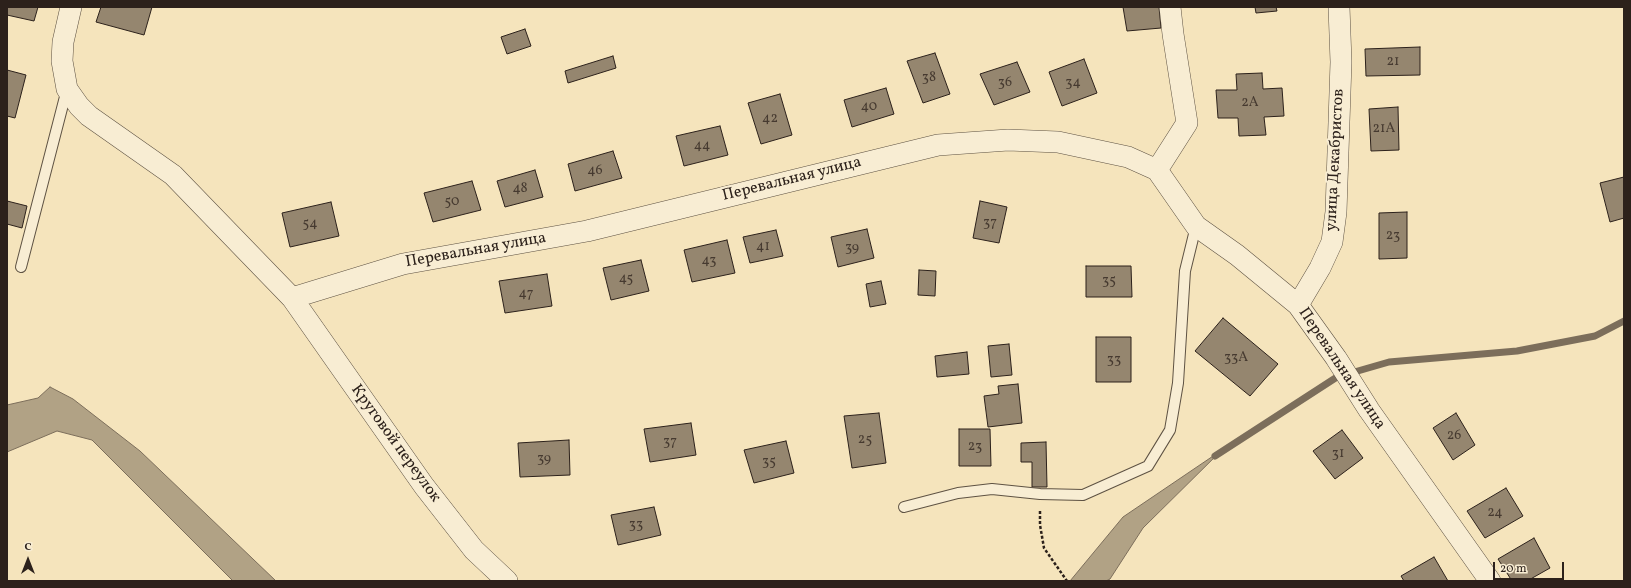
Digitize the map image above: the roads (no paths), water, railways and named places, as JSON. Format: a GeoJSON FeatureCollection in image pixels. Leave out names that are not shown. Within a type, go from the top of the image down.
{"type":"FeatureCollection","features":[{"type":"Feature","properties":{"kind":"street"},"geometry":{"type":"LineString","coordinates":[[71,7],[63,42],[62,61],[67,89],[78,106],[89,116],[172,175],[292,298]]}},
{"type":"Feature","properties":{"kind":"street"},"geometry":{"type":"LineString","coordinates":[[1157,170],[1187,123],[1170,7]]}},
{"type":"Feature","properties":{"kind":"street","name":"улица Декабристов"},"geometry":{"type":"LineString","coordinates":[[1298,305],[1320,268],[1332,242],[1336,212],[1341,62],[1338,7]]}},
{"type":"Feature","properties":{"kind":"street","name":"Перевальная улица"},"geometry":{"type":"LineString","coordinates":[[292,298],[403,264],[587,231],[938,145],[1008,140],[1058,142],[1128,157],[1157,170],[1196,226],[1237,255],[1298,305],[1336,358],[1369,410],[1490,581]]}},
{"type":"Feature","properties":{"kind":"street","name":"Круговой переулок"},"geometry":{"type":"LineString","coordinates":[[292,298],[424,486],[474,550],[507,581]]}},
{"type":"Feature","properties":{"kind":"lane"},"geometry":{"type":"LineString","coordinates":[[21,267],[67,89]]}},
{"type":"Feature","properties":{"kind":"lane"},"geometry":{"type":"LineString","coordinates":[[904,507],[958,493],[992,490],[1040,494],[1083,495],[1148,466],[1170,430],[1178,383],[1185,270],[1196,226]]}},
{"type":"Feature","properties":{"kind":"waterway"},"geometry":{"type":"LineString","coordinates":[[1215,456],[1337,377],[1389,362],[1517,351],[1595,336],[1624,321]]}}]}
